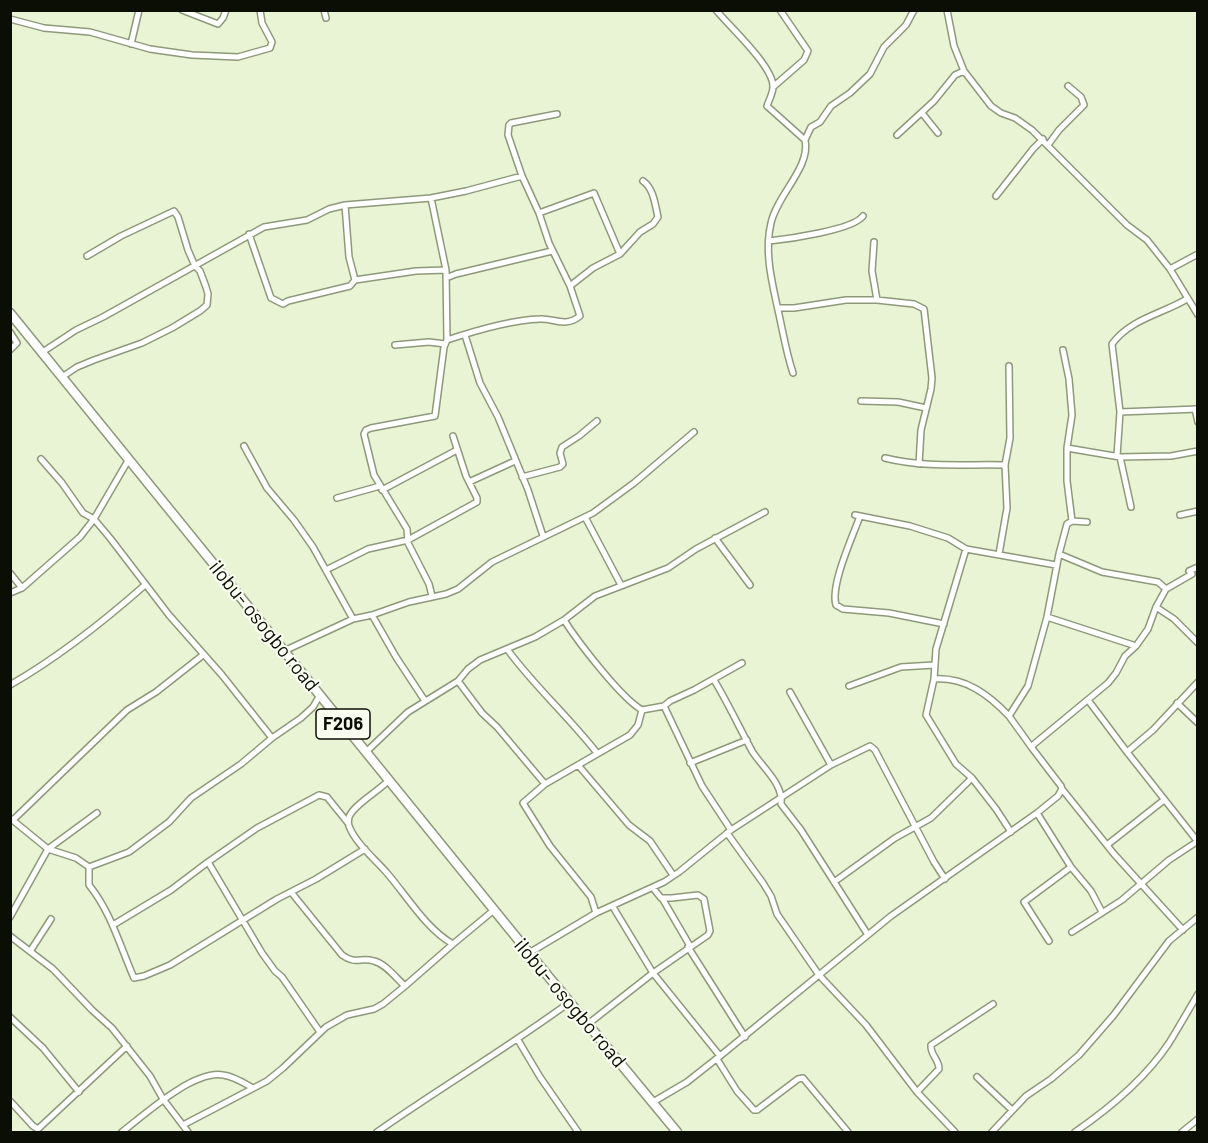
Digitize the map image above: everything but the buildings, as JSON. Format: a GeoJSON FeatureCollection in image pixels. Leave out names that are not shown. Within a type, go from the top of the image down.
{"type":"FeatureCollection","features":[{"type":"Feature","properties":{"kind":"main road","name":"ilobu- osogbo road"},"geometry":{"type":"LineString","coordinates":[[10,313],[677,1132]]}},
{"type":"Feature","properties":{"kind":"street"},"geometry":{"type":"LineString","coordinates":[[130,44],[139,10]]}},
{"type":"Feature","properties":{"kind":"street"},"geometry":{"type":"LineString","coordinates":[[182,10],[218,24],[225,10]]}},
{"type":"Feature","properties":{"kind":"street"},"geometry":{"type":"LineString","coordinates":[[10,19],[44,28],[90,32],[171,53],[219,58],[238,57],[270,48],[272,42],[262,23],[260,10]]}},
{"type":"Feature","properties":{"kind":"street"},"geometry":{"type":"LineString","coordinates":[[324,10],[326,18]]}},
{"type":"Feature","properties":{"kind":"street"},"geometry":{"type":"LineString","coordinates":[[716,10],[728,25],[738,32],[769,73],[773,87]]}},
{"type":"Feature","properties":{"kind":"street"},"geometry":{"type":"LineString","coordinates":[[780,10],[808,51],[804,60],[773,87],[767,106],[805,140]]}},
{"type":"Feature","properties":{"kind":"street"},"geometry":{"type":"LineString","coordinates":[[793,373],[784,345],[772,288],[769,241],[771,221],[805,157],[805,140],[811,128],[820,122],[831,106],[850,93],[870,74],[884,47],[906,25],[914,10]]}},
{"type":"Feature","properties":{"kind":"street"},"geometry":{"type":"LineString","coordinates":[[947,10],[954,46],[964,71],[991,106],[1015,118],[1043,139],[1070,170],[1127,225],[1147,240],[1170,268],[1197,315]]}},
{"type":"Feature","properties":{"kind":"street"},"geometry":{"type":"LineString","coordinates":[[897,135],[934,101],[955,75],[964,71]]}},
{"type":"Feature","properties":{"kind":"street"},"geometry":{"type":"LineString","coordinates":[[1048,145],[1059,130],[1084,105],[1081,97],[1068,86]]}},
{"type":"Feature","properties":{"kind":"street"},"geometry":{"type":"LineString","coordinates":[[921,113],[938,133]]}},
{"type":"Feature","properties":{"kind":"street"},"geometry":{"type":"LineString","coordinates":[[395,345],[446,342],[521,320],[544,319],[549,322],[563,323],[576,320],[580,316],[570,286],[552,251],[539,213],[522,176],[508,135],[509,125],[518,120],[557,114]]}},
{"type":"Feature","properties":{"kind":"street"},"geometry":{"type":"LineString","coordinates":[[996,196],[1043,139]]}},
{"type":"Feature","properties":{"kind":"street"},"geometry":{"type":"LineString","coordinates":[[41,353],[76,330],[264,227],[307,220],[329,209],[345,205],[430,198],[522,176]]}},
{"type":"Feature","properties":{"kind":"street"},"geometry":{"type":"LineString","coordinates":[[570,286],[593,268],[620,254],[640,232],[653,224],[658,217],[648,184],[644,181]]}},
{"type":"Feature","properties":{"kind":"street"},"geometry":{"type":"LineString","coordinates":[[539,213],[594,194],[620,254]]}},
{"type":"Feature","properties":{"kind":"street"},"geometry":{"type":"LineString","coordinates":[[430,198],[446,270],[446,342],[435,416],[391,424],[365,432],[369,455],[381,488],[407,528],[408,540],[429,584],[432,596]]}},
{"type":"Feature","properties":{"kind":"street"},"geometry":{"type":"LineString","coordinates":[[345,205],[349,257],[355,280]]}},
{"type":"Feature","properties":{"kind":"street"},"geometry":{"type":"LineString","coordinates":[[62,377],[85,363],[142,344],[204,308],[208,301],[208,294],[200,271],[195,266],[174,211],[87,256]]}},
{"type":"Feature","properties":{"kind":"street"},"geometry":{"type":"LineString","coordinates":[[769,241],[807,236],[852,224],[863,216]]}},
{"type":"Feature","properties":{"kind":"street"},"geometry":{"type":"LineString","coordinates":[[249,234],[271,298],[283,304],[350,286],[355,280],[416,271],[446,270]]}},
{"type":"Feature","properties":{"kind":"street"},"geometry":{"type":"LineString","coordinates":[[874,242],[872,271],[877,300]]}},
{"type":"Feature","properties":{"kind":"street"},"geometry":{"type":"LineString","coordinates":[[446,278],[552,251]]}},
{"type":"Feature","properties":{"kind":"street"},"geometry":{"type":"LineString","coordinates":[[1170,268],[1197,254]]}},
{"type":"Feature","properties":{"kind":"street"},"geometry":{"type":"LineString","coordinates":[[200,271],[202,262]]}},
{"type":"Feature","properties":{"kind":"street"},"geometry":{"type":"LineString","coordinates":[[1131,507],[1118,457],[1120,412],[1112,344],[1134,323],[1168,310],[1187,299]]}},
{"type":"Feature","properties":{"kind":"street"},"geometry":{"type":"LineString","coordinates":[[778,308],[794,308],[846,300],[877,300],[922,307],[926,312],[932,378],[921,436],[919,464]]}},
{"type":"Feature","properties":{"kind":"street"},"geometry":{"type":"LineString","coordinates":[[10,332],[17,343],[10,350]]}},
{"type":"Feature","properties":{"kind":"street"},"geometry":{"type":"LineString","coordinates":[[465,335],[480,382],[498,417],[543,536]]}},
{"type":"Feature","properties":{"kind":"street"},"geometry":{"type":"LineString","coordinates":[[1064,350],[1072,415],[1067,448],[1067,480],[1072,521]]}},
{"type":"Feature","properties":{"kind":"street"},"geometry":{"type":"LineString","coordinates":[[999,554],[1007,508],[1005,465],[1010,438],[1009,366]]}},
{"type":"Feature","properties":{"kind":"street"},"geometry":{"type":"LineString","coordinates":[[861,401],[898,402],[926,408]]}},
{"type":"Feature","properties":{"kind":"street"},"geometry":{"type":"LineString","coordinates":[[1120,412],[1196,409],[1197,422]]}},
{"type":"Feature","properties":{"kind":"street"},"geometry":{"type":"LineString","coordinates":[[522,477],[560,467],[563,464],[560,453],[562,447],[597,421]]}},
{"type":"Feature","properties":{"kind":"street"},"geometry":{"type":"LineString","coordinates":[[284,651],[353,619],[458,589],[492,562],[585,517],[634,483],[694,432]]}},
{"type":"Feature","properties":{"kind":"street"},"geometry":{"type":"LineString","coordinates":[[326,570],[368,549],[408,540],[477,502],[453,436]]}},
{"type":"Feature","properties":{"kind":"street"},"geometry":{"type":"LineString","coordinates":[[244,447],[267,488],[304,534],[353,619]]}},
{"type":"Feature","properties":{"kind":"street"},"geometry":{"type":"LineString","coordinates":[[1067,448],[1118,457],[1171,456],[1197,451]]}},
{"type":"Feature","properties":{"kind":"street"},"geometry":{"type":"LineString","coordinates":[[337,498],[381,488],[457,450]]}},
{"type":"Feature","properties":{"kind":"street"},"geometry":{"type":"LineString","coordinates":[[885,458],[919,464],[1005,465]]}},
{"type":"Feature","properties":{"kind":"street"},"geometry":{"type":"LineString","coordinates":[[41,459],[62,483],[83,513],[94,519],[145,585],[272,738]]}},
{"type":"Feature","properties":{"kind":"street"},"geometry":{"type":"LineString","coordinates":[[10,593],[22,588],[80,537],[94,519],[129,459]]}},
{"type":"Feature","properties":{"kind":"street"},"geometry":{"type":"LineString","coordinates":[[469,482],[514,461]]}},
{"type":"Feature","properties":{"kind":"street"},"geometry":{"type":"LineString","coordinates":[[1180,515],[1197,511]]}},
{"type":"Feature","properties":{"kind":"street"},"geometry":{"type":"LineString","coordinates":[[366,752],[392,726],[425,701],[458,681],[480,660],[535,637],[564,620],[595,596],[668,568],[715,538],[765,512]]}},
{"type":"Feature","properties":{"kind":"street"},"geometry":{"type":"LineString","coordinates":[[944,624],[896,614],[843,609],[836,605],[838,581],[857,515],[910,526],[948,538],[966,549],[1056,565]]}},
{"type":"Feature","properties":{"kind":"street"},"geometry":{"type":"LineString","coordinates":[[585,517],[621,585]]}},
{"type":"Feature","properties":{"kind":"street"},"geometry":{"type":"LineString","coordinates":[[1009,716],[1028,686],[1047,617],[1056,565],[1067,524],[1072,521],[1087,522]]}},
{"type":"Feature","properties":{"kind":"street"},"geometry":{"type":"LineString","coordinates":[[715,538],[750,585]]}},
{"type":"Feature","properties":{"kind":"street"},"geometry":{"type":"LineString","coordinates":[[966,549],[936,650],[934,679],[926,715],[956,764],[972,778],[1011,832]]}},
{"type":"Feature","properties":{"kind":"street"},"geometry":{"type":"LineString","coordinates":[[1059,555],[1102,572],[1158,582],[1166,589]]}},
{"type":"Feature","properties":{"kind":"street"},"geometry":{"type":"LineString","coordinates":[[1032,748],[1035,742],[1108,683],[1116,674],[1125,656],[1136,646],[1148,629],[1166,589],[1192,574],[1189,571],[1197,567]]}},
{"type":"Feature","properties":{"kind":"street"},"geometry":{"type":"LineString","coordinates":[[10,573],[22,588]]}},
{"type":"Feature","properties":{"kind":"street"},"geometry":{"type":"LineString","coordinates":[[10,685],[40,668],[113,613],[145,585]]}},
{"type":"Feature","properties":{"kind":"street"},"geometry":{"type":"LineString","coordinates":[[1156,607],[1174,619],[1197,643]]}},
{"type":"Feature","properties":{"kind":"street"},"geometry":{"type":"LineString","coordinates":[[372,615],[425,701]]}},
{"type":"Feature","properties":{"kind":"street"},"geometry":{"type":"LineString","coordinates":[[1047,617],[1136,646]]}},
{"type":"Feature","properties":{"kind":"street"},"geometry":{"type":"LineString","coordinates":[[564,620],[601,668],[642,710]]}},
{"type":"Feature","properties":{"kind":"street"},"geometry":{"type":"LineString","coordinates":[[507,649],[597,753]]}},
{"type":"Feature","properties":{"kind":"street"},"geometry":{"type":"LineString","coordinates":[[89,867],[76,858],[48,849],[12,819],[128,710],[156,692],[203,655]]}},
{"type":"Feature","properties":{"kind":"street"},"geometry":{"type":"LineString","coordinates":[[642,710],[664,706],[742,663]]}},
{"type":"Feature","properties":{"kind":"street"},"geometry":{"type":"LineString","coordinates":[[849,686],[901,667],[934,665]]}},
{"type":"Feature","properties":{"kind":"street"},"geometry":{"type":"LineString","coordinates":[[934,679],[953,680],[973,686],[994,700],[1009,716],[1062,789],[1107,845],[1183,930]]}},
{"type":"Feature","properties":{"kind":"street"},"geometry":{"type":"LineString","coordinates":[[714,680],[753,752],[772,777],[782,798],[781,804],[801,830],[868,935]]}},
{"type":"Feature","properties":{"kind":"street"},"geometry":{"type":"LineString","coordinates":[[458,681],[482,713],[497,727],[545,784]]}},
{"type":"Feature","properties":{"kind":"street"},"geometry":{"type":"LineString","coordinates":[[1127,752],[1153,730],[1197,681]]}},
{"type":"Feature","properties":{"kind":"street"},"geometry":{"type":"LineString","coordinates":[[790,692],[831,765]]}},
{"type":"Feature","properties":{"kind":"street"},"geometry":{"type":"LineString","coordinates":[[89,867],[129,852],[170,822],[191,798],[241,765],[272,738],[301,718],[313,707],[320,695]]}},
{"type":"Feature","properties":{"kind":"street"},"geometry":{"type":"LineString","coordinates":[[1072,933],[1122,900],[1169,860],[1197,842],[1088,700]]}},
{"type":"Feature","properties":{"kind":"street"},"geometry":{"type":"LineString","coordinates":[[1178,703],[1197,723]]}},
{"type":"Feature","properties":{"kind":"street"},"geometry":{"type":"LineString","coordinates":[[664,706],[702,786],[771,896],[777,914],[819,975],[866,1025],[917,1092],[955,1132]]}},
{"type":"Feature","properties":{"kind":"street"},"geometry":{"type":"LineString","coordinates":[[596,913],[589,893],[566,867],[524,807],[524,802],[545,784],[630,735],[638,725],[642,710]]}},
{"type":"Feature","properties":{"kind":"street"},"geometry":{"type":"LineString","coordinates":[[690,763],[747,740]]}},
{"type":"Feature","properties":{"kind":"street"},"geometry":{"type":"LineString","coordinates":[[529,953],[596,913],[653,888],[729,832],[831,765],[868,746],[872,747],[945,879]]}},
{"type":"Feature","properties":{"kind":"street"},"geometry":{"type":"LineString","coordinates":[[578,765],[629,825],[650,841],[673,875]]}},
{"type":"Feature","properties":{"kind":"street"},"geometry":{"type":"LineString","coordinates":[[834,882],[895,838],[931,818],[972,778]]}},
{"type":"Feature","properties":{"kind":"street"},"geometry":{"type":"LineString","coordinates":[[348,823],[356,806],[378,791],[389,780]]}},
{"type":"Feature","properties":{"kind":"street"},"geometry":{"type":"LineString","coordinates":[[652,1102],[687,1082],[868,935],[912,901],[1011,832],[1058,796],[1062,789]]}},
{"type":"Feature","properties":{"kind":"street"},"geometry":{"type":"LineString","coordinates":[[113,926],[171,890],[257,828],[319,795],[327,797],[365,849],[434,929],[453,944]]}},
{"type":"Feature","properties":{"kind":"street"},"geometry":{"type":"LineString","coordinates":[[1107,845],[1164,800]]}},
{"type":"Feature","properties":{"kind":"street"},"geometry":{"type":"LineString","coordinates":[[10,918],[48,849],[97,813]]}},
{"type":"Feature","properties":{"kind":"street"},"geometry":{"type":"LineString","coordinates":[[1036,813],[1071,867],[1091,891],[1102,912]]}},
{"type":"Feature","properties":{"kind":"street"},"geometry":{"type":"LineString","coordinates":[[89,867],[89,885],[113,926],[134,978],[170,965],[365,849]]}},
{"type":"Feature","properties":{"kind":"street"},"geometry":{"type":"LineString","coordinates":[[208,862],[262,953],[274,971],[282,976],[320,1032]]}},
{"type":"Feature","properties":{"kind":"street"},"geometry":{"type":"LineString","coordinates":[[1049,941],[1024,902],[1071,867]]}},
{"type":"Feature","properties":{"kind":"street"},"geometry":{"type":"LineString","coordinates":[[653,888],[745,1037]]}},
{"type":"Feature","properties":{"kind":"street"},"geometry":{"type":"LineString","coordinates":[[291,892],[342,955],[353,961],[376,962],[405,986]]}},
{"type":"Feature","properties":{"kind":"street"},"geometry":{"type":"LineString","coordinates":[[588,1024],[689,946],[708,935],[710,931],[704,899],[698,895],[661,898]]}},
{"type":"Feature","properties":{"kind":"street"},"geometry":{"type":"LineString","coordinates":[[613,907],[653,973],[718,1058],[737,1092],[754,1110],[798,1079],[803,1078],[848,1132]]}},
{"type":"Feature","properties":{"kind":"street"},"geometry":{"type":"LineString","coordinates":[[183,1125],[253,1088],[283,1068],[320,1032],[347,1015],[374,1009],[383,1004],[494,910]]}},
{"type":"Feature","properties":{"kind":"street"},"geometry":{"type":"LineString","coordinates":[[992,1132],[1026,1096],[1051,1079],[1079,1055],[1113,1016],[1163,949],[1197,917]]}},
{"type":"Feature","properties":{"kind":"street"},"geometry":{"type":"LineString","coordinates":[[31,950],[51,920]]}},
{"type":"Feature","properties":{"kind":"street"},"geometry":{"type":"LineString","coordinates":[[10,936],[53,969],[112,1028],[150,1076],[163,1099],[189,1132]]}},
{"type":"Feature","properties":{"kind":"street"},"geometry":{"type":"LineString","coordinates":[[1075,1132],[1123,1095],[1150,1067],[1168,1044],[1197,994]]}},
{"type":"Feature","properties":{"kind":"street"},"geometry":{"type":"LineString","coordinates":[[376,1132],[518,1040],[570,1002]]}},
{"type":"Feature","properties":{"kind":"street"},"geometry":{"type":"LineString","coordinates":[[917,1092],[939,1069],[938,1061],[931,1052],[931,1045],[993,1004]]}},
{"type":"Feature","properties":{"kind":"street"},"geometry":{"type":"LineString","coordinates":[[10,1017],[43,1048],[79,1092]]}},
{"type":"Feature","properties":{"kind":"street"},"geometry":{"type":"LineString","coordinates":[[518,1040],[578,1132]]}},
{"type":"Feature","properties":{"kind":"street"},"geometry":{"type":"LineString","coordinates":[[10,1101],[33,1126],[39,1129],[127,1046]]}},
{"type":"Feature","properties":{"kind":"street"},"geometry":{"type":"LineString","coordinates":[[122,1132],[163,1099],[181,1088],[214,1075],[229,1076],[253,1088]]}},
{"type":"Feature","properties":{"kind":"street"},"geometry":{"type":"LineString","coordinates":[[977,1077],[1012,1110]]}},
{"type":"Feature","properties":{"kind":"street"},"geometry":{"type":"LineString","coordinates":[[1182,1132],[1197,1119]]}}]}
